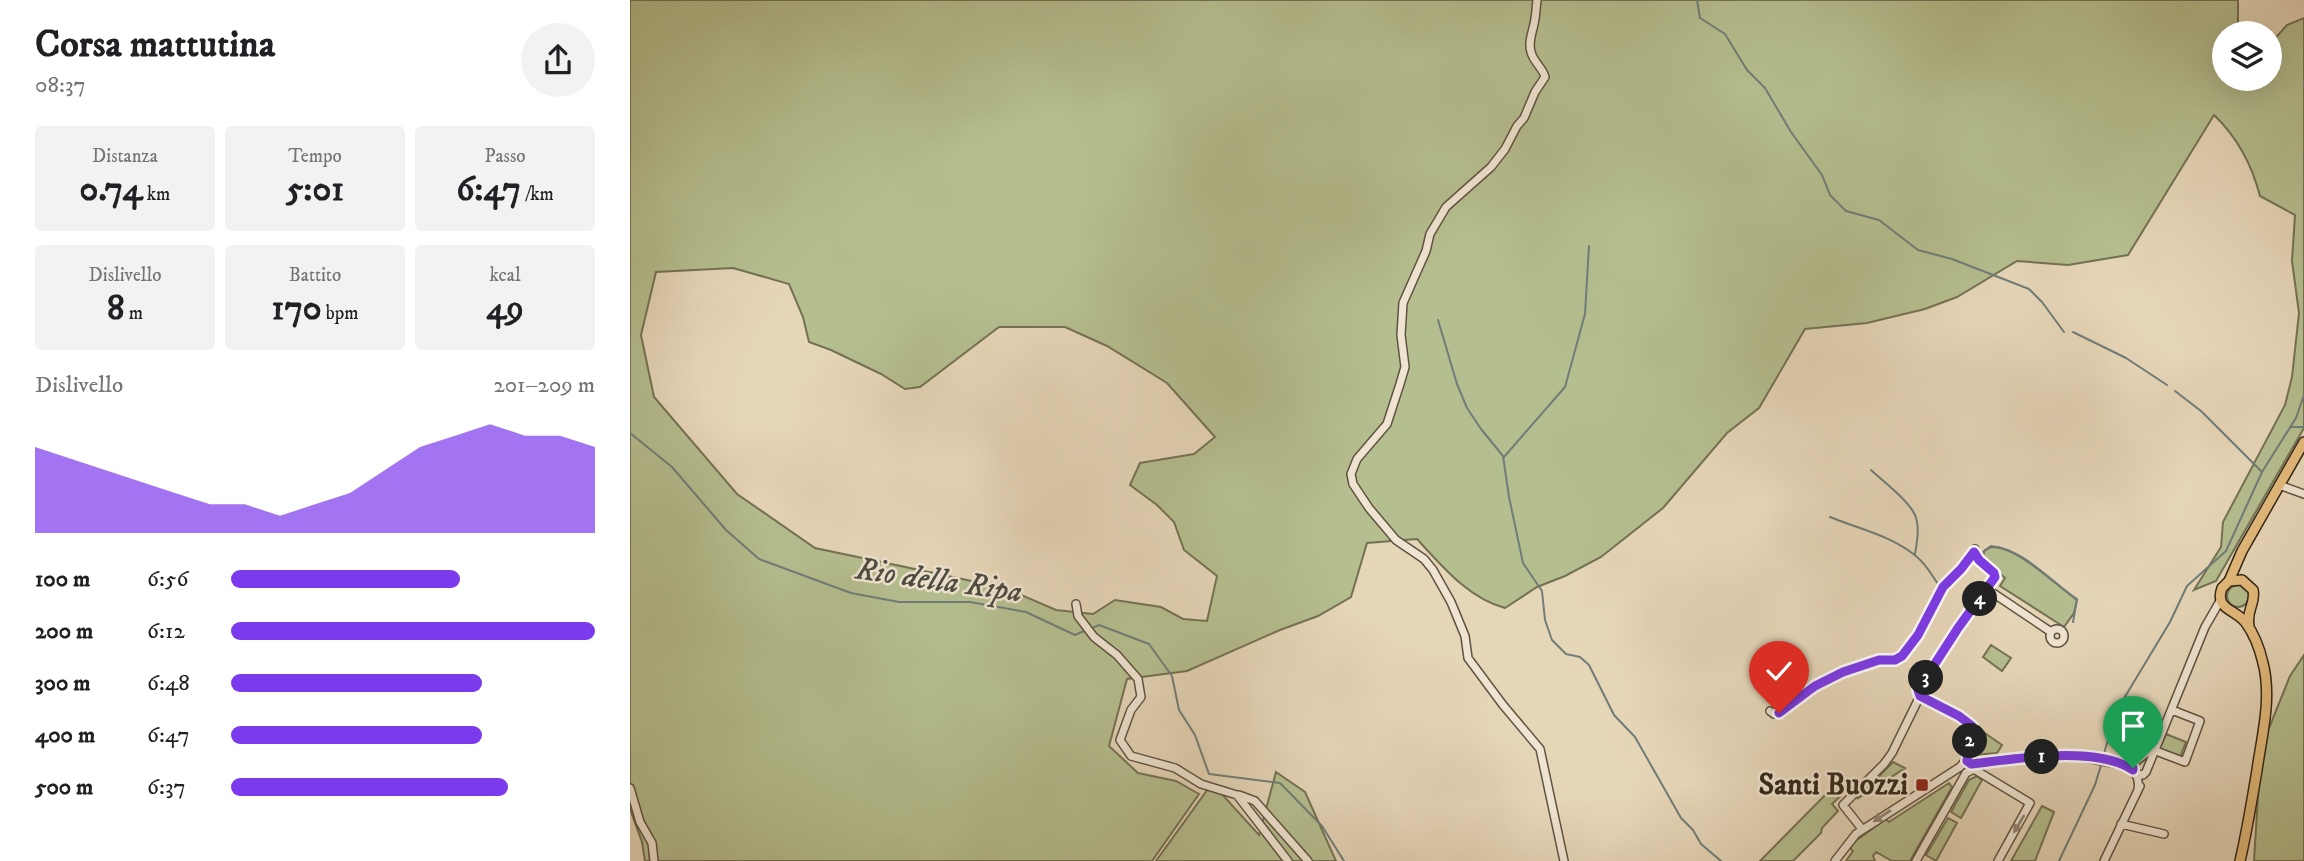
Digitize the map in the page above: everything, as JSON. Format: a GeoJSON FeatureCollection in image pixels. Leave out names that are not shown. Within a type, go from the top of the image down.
{"type":"FeatureCollection","features":[{"type":"Feature","properties":{"kind":"main road"},"geometry":{"type":"LineString","coordinates":[[2249,626],[2220,601],[2221,588],[2229,580],[2304,442]]}},
{"type":"Feature","properties":{"kind":"main road"},"geometry":{"type":"LineString","coordinates":[[2237,564],[2242,580],[2250,586],[2254,595],[2248,609],[2249,626],[2265,669],[2267,701],[2240,861]]}},
{"type":"Feature","properties":{"kind":"main road"},"geometry":{"type":"LineString","coordinates":[[2229,580],[2242,580]]}},
{"type":"Feature","properties":{"kind":"main road"},"geometry":{"type":"LineString","coordinates":[[2232,612],[2248,609]]}},
{"type":"Feature","properties":{"kind":"street"},"geometry":{"type":"LineString","coordinates":[[1536,0],[1530,47],[1534,61],[1545,77],[1505,149],[1491,167],[1446,207],[1430,234],[1426,251],[1403,303],[1401,335],[1405,367],[1387,424],[1357,459],[1351,474],[1353,484],[1396,540],[1424,559],[1433,570],[1456,613],[1465,636],[1468,658],[1540,749],[1564,861]]}},
{"type":"Feature","properties":{"kind":"street"},"geometry":{"type":"LineString","coordinates":[[2279,485],[2304,494]]}},
{"type":"Feature","properties":{"kind":"street"},"geometry":{"type":"LineString","coordinates":[[1770,711],[1779,713],[1815,686],[1843,672],[1879,660],[1895,660],[1902,656],[1918,635],[1943,587],[1961,569],[1974,550],[1979,560],[1994,573],[1994,580],[1958,628],[1918,690],[1920,696],[1959,716],[1972,726],[1967,767],[1917,861]]}},
{"type":"Feature","properties":{"kind":"street"},"geometry":{"type":"LineString","coordinates":[[1987,589],[2051,632]]}},
{"type":"Feature","properties":{"kind":"street"},"geometry":{"type":"LineString","coordinates":[[2105,861],[2147,771],[2205,627],[2220,601]]}},
{"type":"Feature","properties":{"kind":"street"},"geometry":{"type":"LineString","coordinates":[[1076,604],[1078,616],[1094,637],[1117,654],[1138,679],[1141,697],[1131,710],[1120,740],[1131,756],[1175,768],[1201,784],[1255,801],[1308,861]]}},
{"type":"Feature","properties":{"kind":"street"},"geometry":{"type":"LineString","coordinates":[[2213,616],[2232,612]]}},
{"type":"Feature","properties":{"kind":"street"},"geometry":{"type":"LineString","coordinates":[[1862,829],[1843,805],[1892,753],[1920,696]]}},
{"type":"Feature","properties":{"kind":"street"},"geometry":{"type":"LineString","coordinates":[[2155,751],[2185,762],[2200,720],[2172,710]]}},
{"type":"Feature","properties":{"kind":"street"},"geometry":{"type":"LineString","coordinates":[[2135,767],[2161,738]]}},
{"type":"Feature","properties":{"kind":"street"},"geometry":{"type":"LineString","coordinates":[[1835,861],[1862,829],[1967,767],[2077,755],[2135,767],[2143,775],[2147,771]]}},
{"type":"Feature","properties":{"kind":"street"},"geometry":{"type":"LineString","coordinates":[[2135,767],[2145,762],[2147,771]]}},
{"type":"Feature","properties":{"kind":"street"},"geometry":{"type":"LineString","coordinates":[[1967,767],[2030,803],[1998,861]]}},
{"type":"Feature","properties":{"kind":"street"},"geometry":{"type":"LineString","coordinates":[[2135,767],[2138,789]]}},
{"type":"Feature","properties":{"kind":"street"},"geometry":{"type":"LineString","coordinates":[[630,788],[640,822],[652,843],[654,861]]}},
{"type":"Feature","properties":{"kind":"street"},"geometry":{"type":"LineString","coordinates":[[1237,795],[1288,861]]}},
{"type":"Feature","properties":{"kind":"street"},"geometry":{"type":"LineString","coordinates":[[2121,824],[2164,834]]}},
{"type":"Feature","properties":{"kind":"street"},"geometry":{"type":"LineString","coordinates":[[1276,846],[1287,836]]}},
{"type":"Feature","properties":{"kind":"green space"},"geometry":{"type":"Polygon","coordinates":[[[630,0],[2238,0],[2238,21],[2212,21],[2212,91],[2282,91],[2282,31],[2287,25],[2304,18],[2304,428],[2216,581],[2194,590],[2221,547],[2223,522],[2285,405],[2292,377],[2299,313],[2292,261],[2295,215],[2260,196],[2253,173],[2242,152],[2214,115],[2128,255],[2068,265],[2017,261],[1957,297],[1925,309],[1867,323],[1805,329],[1759,408],[1727,433],[1663,508],[1601,557],[1537,587],[1505,608],[1467,589],[1417,539],[1367,543],[1351,597],[1318,616],[1187,671],[1127,679],[1109,746],[1138,773],[1176,781],[1199,794],[1152,861],[645,861],[642,842],[630,809],[630,0]],[[733,268],[656,272],[641,335],[654,397],[737,494],[815,548],[1005,588],[1056,610],[1093,614],[1115,600],[1161,607],[1183,619],[1207,621],[1217,576],[1184,550],[1174,522],[1130,485],[1140,463],[1194,454],[1215,437],[1167,383],[1107,346],[1065,327],[999,327],[920,387],[905,389],[881,374],[809,342],[803,317],[789,284],[733,268]]]}},
{"type":"Feature","properties":{"kind":"green space"},"geometry":{"type":"Polygon","coordinates":[[[1991,547],[2001,548],[2024,559],[2077,600],[2074,613],[2064,627],[2000,586],[2005,578],[1982,558],[1985,550],[1991,547]]]}},
{"type":"Feature","properties":{"kind":"green space"},"geometry":{"type":"Polygon","coordinates":[[[2238,585],[2246,588],[2249,596],[2246,604],[2238,607],[2230,604],[2227,596],[2230,588],[2238,585]]]}},
{"type":"Feature","properties":{"kind":"green space"},"geometry":{"type":"Polygon","coordinates":[[[1991,645],[2011,658],[2002,671],[1983,657],[1991,645]]]}},
{"type":"Feature","properties":{"kind":"green space"},"geometry":{"type":"Polygon","coordinates":[[[2304,655],[2304,861],[2254,861],[2261,748],[2290,676],[2304,655]]]}},
{"type":"Feature","properties":{"kind":"green space"},"geometry":{"type":"Polygon","coordinates":[[[1979,729],[2002,745],[1997,753],[1975,755],[1979,729]]]}},
{"type":"Feature","properties":{"kind":"green space"},"geometry":{"type":"Polygon","coordinates":[[[2166,734],[2186,742],[2180,757],[2159,749],[2166,734]]]}},
{"type":"Feature","properties":{"kind":"green space"},"geometry":{"type":"Polygon","coordinates":[[[1893,762],[1905,768],[1857,799],[1893,762]]]}},
{"type":"Feature","properties":{"kind":"green space"},"geometry":{"type":"Polygon","coordinates":[[[1276,772],[1305,792],[1336,861],[1156,861],[1208,789],[1221,793],[1259,835],[1276,772]]]}},
{"type":"Feature","properties":{"kind":"green space"},"geometry":{"type":"Polygon","coordinates":[[[1977,776],[1982,780],[1961,818],[1951,812],[1969,780],[1977,776]]]}},
{"type":"Feature","properties":{"kind":"green space"},"geometry":{"type":"Polygon","coordinates":[[[1839,781],[1847,790],[1832,804],[1838,811],[1822,828],[1821,833],[1793,861],[1760,861],[1839,781]]]}},
{"type":"Feature","properties":{"kind":"green space"},"geometry":{"type":"Polygon","coordinates":[[[1949,783],[1952,787],[1910,861],[1892,861],[1876,852],[1873,856],[1875,861],[1846,861],[1853,851],[1850,848],[1854,842],[1886,819],[1889,822],[1949,783]]]}},
{"type":"Feature","properties":{"kind":"green space"},"geometry":{"type":"Polygon","coordinates":[[[2042,806],[2054,812],[2035,861],[2011,861],[2042,806]]]}},
{"type":"Feature","properties":{"kind":"green space"},"geometry":{"type":"Polygon","coordinates":[[[1948,818],[1957,823],[1936,861],[1926,855],[1948,818]]]}},
{"type":"Feature","properties":{"kind":"waterway"},"geometry":{"type":"LineString","coordinates":[[1697,0],[1700,18],[1725,34],[1747,70],[1765,88],[1791,132],[1822,175],[1830,195],[1846,211],[1879,220],[1918,250],[1952,259],[2029,289],[2064,332]]}},
{"type":"Feature","properties":{"kind":"waterway"},"geometry":{"type":"LineString","coordinates":[[2304,81],[2304,88]]}},
{"type":"Feature","properties":{"kind":"waterway"},"geometry":{"type":"LineString","coordinates":[[1504,457],[1565,387],[1585,314],[1589,246]]}},
{"type":"Feature","properties":{"kind":"waterway"},"geometry":{"type":"LineString","coordinates":[[1438,320],[1467,408],[1503,456],[1523,563],[1542,591],[1545,620],[1552,640],[1566,654],[1580,657],[1589,665],[1614,715],[1635,737],[1681,818],[1693,830],[1701,844],[1721,861]]}},
{"type":"Feature","properties":{"kind":"waterway"},"geometry":{"type":"LineString","coordinates":[[2073,332],[2126,358],[2167,385]]}},
{"type":"Feature","properties":{"kind":"waterway"},"geometry":{"type":"LineString","coordinates":[[2175,391],[2201,411],[2261,471]]}},
{"type":"Feature","properties":{"kind":"waterway"},"geometry":{"type":"LineString","coordinates":[[2103,757],[2123,700],[2170,622],[2187,586],[2226,551],[2262,472],[2296,418],[2304,395]]}},
{"type":"Feature","properties":{"kind":"waterway"},"geometry":{"type":"LineString","coordinates":[[2291,427],[2304,427]]}},
{"type":"Feature","properties":{"kind":"waterway","name":"Rio della Ripa"},"geometry":{"type":"LineString","coordinates":[[630,433],[672,467],[726,530],[759,559],[851,593],[899,602],[970,602],[1026,612],[1075,635],[1084,631]]}},
{"type":"Feature","properties":{"kind":"waterway"},"geometry":{"type":"LineString","coordinates":[[1871,470],[1912,509],[1918,529],[1915,554]]}},
{"type":"Feature","properties":{"kind":"waterway"},"geometry":{"type":"LineString","coordinates":[[1830,517],[1887,538],[1908,550],[1924,564],[1941,588]]}},
{"type":"Feature","properties":{"kind":"waterway"},"geometry":{"type":"LineString","coordinates":[[1979,555],[1991,546],[2003,548],[2037,567],[2077,599],[2073,622]]}},
{"type":"Feature","properties":{"kind":"waterway"},"geometry":{"type":"LineString","coordinates":[[1965,570],[1976,559]]}},
{"type":"Feature","properties":{"kind":"waterway","name":"Rio della Ripa"},"geometry":{"type":"LineString","coordinates":[[1092,628],[1099,625],[1149,644],[1172,676],[1179,710],[1195,735],[1209,774],[1280,783],[1322,826],[1344,861]]}},
{"type":"Feature","properties":{"kind":"waterway"},"geometry":{"type":"LineString","coordinates":[[2059,861],[2095,785],[2102,762]]}},
{"type":"Feature","properties":{"kind":"place","name":"Santi Buozzi"},"geometry":{"type":"Point","coordinates":[1922,785]}},
{"type":"Feature","properties":{"kind":"route"},"geometry":{"type":"LineString","coordinates":[[1779,713],[1815,686],[1843,672],[1879,660],[1895,660],[1902,656],[1918,635],[1943,587],[1974,552],[1995,577],[1918,690],[1920,696],[1959,716],[1972,726],[1967,761],[1971,764],[2077,755],[2133,768]]}}]}
